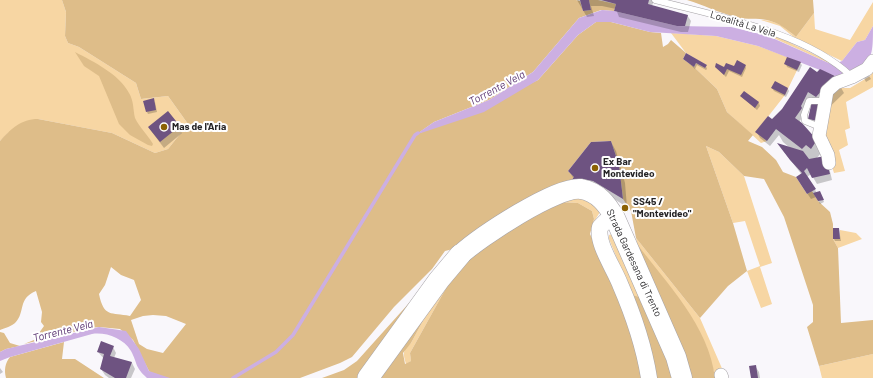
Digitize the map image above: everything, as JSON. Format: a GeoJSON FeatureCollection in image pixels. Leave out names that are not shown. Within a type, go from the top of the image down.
{"type":"FeatureCollection","features":[{"type":"Feature","properties":{"kind":"highway","name":"Strada Gardesana di Trento"},"geometry":{"type":"LineString","coordinates":[[368,378],[438,280],[460,255]]}},
{"type":"Feature","properties":{"kind":"main road","name":"Strada Gardesana di Trento"},"geometry":{"type":"LineString","coordinates":[[460,255],[473,244],[502,225],[565,191],[579,189],[593,193],[606,204],[615,218],[676,357],[682,378]]}},
{"type":"Feature","properties":{"kind":"street"},"geometry":{"type":"LineString","coordinates":[[829,163],[828,155],[818,149],[820,127],[827,91],[830,87],[849,75],[867,69],[873,61]]}},
{"type":"Feature","properties":{"kind":"street"},"geometry":{"type":"LineString","coordinates":[[615,218],[606,221],[600,227],[600,241],[628,304],[642,347],[649,378]]}},
{"type":"Feature","properties":{"kind":"lane","name":"Località La Vela"},"geometry":{"type":"LineString","coordinates":[[655,0],[773,32],[835,62],[849,75]]}},
{"type":"Feature","properties":{"kind":"lane"},"geometry":{"type":"LineString","coordinates":[[820,127],[805,121],[804,116],[809,101],[825,102]]}},
{"type":"Feature","properties":{"kind":"shaded area"},"geometry":{"type":"Polygon","coordinates":[[[0,0],[62,0],[66,12],[65,36],[68,43],[79,47],[136,83],[141,99],[168,96],[188,124],[168,149],[155,153],[112,133],[38,119],[8,133],[0,141],[0,0]]]}},
{"type":"Feature","properties":{"kind":"shaded area"},"geometry":{"type":"Polygon","coordinates":[[[62,0],[576,0],[580,1],[583,11],[591,10],[589,0],[598,0],[616,4],[614,11],[601,10],[579,18],[533,72],[489,100],[434,122],[417,134],[538,80],[578,35],[596,22],[611,22],[650,32],[661,33],[663,47],[671,40],[686,53],[683,59],[694,67],[717,89],[727,112],[753,135],[748,141],[762,147],[776,160],[783,172],[796,177],[807,194],[812,191],[818,201],[830,212],[833,224],[833,239],[838,248],[841,323],[873,320],[873,354],[819,366],[807,327],[813,322],[813,305],[784,217],[764,179],[744,176],[719,152],[706,146],[733,223],[747,271],[728,286],[700,318],[636,238],[631,211],[623,199],[619,165],[611,141],[591,142],[568,171],[574,177],[570,182],[461,247],[445,251],[432,269],[394,307],[352,357],[300,378],[156,378],[149,371],[133,340],[120,329],[99,327],[91,328],[24,344],[34,340],[44,326],[41,322],[42,312],[36,291],[26,298],[15,323],[0,330],[0,141],[12,129],[21,123],[32,119],[38,119],[112,133],[155,153],[168,149],[188,124],[168,96],[141,99],[136,83],[79,47],[68,43],[65,36],[66,12],[62,0]],[[111,267],[105,285],[99,294],[101,302],[106,310],[113,314],[130,316],[141,300],[134,280],[121,275],[111,267]],[[143,316],[131,320],[139,344],[147,349],[163,353],[186,324],[166,316],[143,316]]]}},
{"type":"Feature","properties":{"kind":"shaded area"},"geometry":{"type":"Polygon","coordinates":[[[687,0],[813,0],[814,13],[796,37],[783,27],[771,21],[736,17],[687,0]]]}},
{"type":"Feature","properties":{"kind":"shaded area"},"geometry":{"type":"Polygon","coordinates":[[[873,2],[873,26],[865,40],[857,42],[842,61],[796,39],[780,26],[761,20],[776,23],[784,27],[796,37],[814,13],[815,29],[850,40],[873,2]]]}},
{"type":"Feature","properties":{"kind":"shaded area"},"geometry":{"type":"Polygon","coordinates":[[[602,10],[614,11],[677,26],[731,27],[768,36],[833,65],[842,61],[857,42],[865,40],[873,26],[871,55],[864,64],[838,77],[758,46],[716,36],[650,32],[611,22],[596,22],[578,35],[538,80],[484,112],[415,135],[434,122],[489,100],[533,72],[579,18],[602,10]]]}},
{"type":"Feature","properties":{"kind":"shaded area"},"geometry":{"type":"Polygon","coordinates":[[[671,33],[716,36],[758,46],[801,62],[785,95],[756,132],[767,141],[761,143],[727,112],[717,89],[694,67],[696,63],[705,68],[706,65],[686,53],[671,33]]]}},
{"type":"Feature","properties":{"kind":"shaded area"},"geometry":{"type":"Polygon","coordinates":[[[772,34],[834,64],[833,65],[769,36],[772,34]]]}},
{"type":"Feature","properties":{"kind":"shaded area"},"geometry":{"type":"Polygon","coordinates":[[[75,52],[113,74],[125,86],[132,99],[135,118],[149,137],[153,144],[152,146],[130,135],[119,124],[99,76],[84,66],[75,52]]]}},
{"type":"Feature","properties":{"kind":"shaded area"},"geometry":{"type":"Polygon","coordinates":[[[873,72],[873,87],[846,102],[850,128],[845,130],[848,145],[839,150],[845,171],[834,173],[821,132],[830,93],[836,88],[850,88],[870,76],[873,72]]]}},
{"type":"Feature","properties":{"kind":"shaded area"},"geometry":{"type":"Polygon","coordinates":[[[706,146],[719,152],[744,176],[772,263],[760,267],[772,304],[761,308],[747,271],[760,266],[745,221],[733,223],[706,146]]]}},
{"type":"Feature","properties":{"kind":"shaded area"},"geometry":{"type":"Polygon","coordinates":[[[566,197],[588,198],[600,212],[592,225],[594,219],[592,211],[578,203],[560,202],[566,197]]]}},
{"type":"Feature","properties":{"kind":"shaded area"},"geometry":{"type":"Polygon","coordinates":[[[560,202],[578,203],[592,211],[594,219],[590,234],[625,310],[643,378],[376,378],[442,286],[411,343],[403,353],[405,364],[411,361],[410,353],[450,281],[472,250],[560,202]]]}},
{"type":"Feature","properties":{"kind":"shaded area"},"geometry":{"type":"Polygon","coordinates":[[[840,230],[856,233],[862,239],[838,248],[833,239],[840,239],[840,230]]]}},
{"type":"Feature","properties":{"kind":"shaded area"},"geometry":{"type":"Polygon","coordinates":[[[612,234],[652,316],[632,295],[609,239],[609,235],[612,234]]]}},
{"type":"Feature","properties":{"kind":"shaded area"},"geometry":{"type":"Polygon","coordinates":[[[636,238],[700,318],[724,373],[715,376],[706,346],[637,244],[636,238]]]}},
{"type":"Feature","properties":{"kind":"shaded area"},"geometry":{"type":"Polygon","coordinates":[[[637,244],[685,306],[696,323],[711,359],[715,378],[688,378],[637,244]]]}},
{"type":"Feature","properties":{"kind":"shaded area"},"geometry":{"type":"Polygon","coordinates":[[[436,273],[358,378],[322,378],[344,370],[357,361],[436,273]]]}},
{"type":"Feature","properties":{"kind":"shaded area"},"geometry":{"type":"Polygon","coordinates":[[[450,281],[410,353],[411,361],[406,364],[404,355],[406,348],[411,343],[442,286],[450,281]]]}},
{"type":"Feature","properties":{"kind":"shaded area"},"geometry":{"type":"Polygon","coordinates":[[[632,295],[639,297],[676,378],[655,378],[632,295]]]}},
{"type":"Feature","properties":{"kind":"shaded area"},"geometry":{"type":"Polygon","coordinates":[[[99,327],[126,331],[139,349],[149,371],[170,378],[147,378],[138,368],[128,346],[119,339],[103,334],[92,334],[0,361],[0,352],[6,349],[99,327]]]}},
{"type":"Feature","properties":{"kind":"shaded area"},"geometry":{"type":"Polygon","coordinates":[[[0,332],[4,333],[10,343],[20,346],[0,352],[0,332]]]}},
{"type":"Feature","properties":{"kind":"shaded area"},"geometry":{"type":"Polygon","coordinates":[[[64,342],[62,359],[75,359],[104,378],[6,378],[5,367],[10,357],[64,342]]]}},
{"type":"Feature","properties":{"kind":"shaded area"},"geometry":{"type":"Polygon","coordinates":[[[873,354],[873,378],[822,378],[819,366],[873,354]]]}},
{"type":"Feature","properties":{"kind":"building"},"geometry":{"type":"Polygon","coordinates":[[[580,0],[589,0],[591,10],[583,11],[580,0]]]}},
{"type":"Feature","properties":{"kind":"building"},"geometry":{"type":"Polygon","coordinates":[[[601,0],[649,0],[648,4],[688,15],[685,26],[677,26],[614,11],[616,4],[601,0]]]}},
{"type":"Feature","properties":{"kind":"building"},"geometry":{"type":"Polygon","coordinates":[[[686,53],[707,65],[705,68],[696,63],[694,67],[683,59],[686,53]]]}},
{"type":"Feature","properties":{"kind":"building"},"geometry":{"type":"Polygon","coordinates":[[[787,57],[801,62],[797,70],[784,64],[787,57]]]}},
{"type":"Feature","properties":{"kind":"building"},"geometry":{"type":"Polygon","coordinates":[[[737,60],[746,65],[741,75],[727,69],[724,75],[715,67],[716,63],[724,67],[726,63],[734,66],[737,60]]]}},
{"type":"Feature","properties":{"kind":"building"},"geometry":{"type":"Polygon","coordinates":[[[810,67],[817,72],[820,69],[835,76],[816,97],[808,92],[801,106],[802,108],[795,118],[802,123],[817,140],[811,149],[806,145],[802,149],[776,129],[767,141],[755,132],[768,116],[772,119],[782,109],[810,67]]]}},
{"type":"Feature","properties":{"kind":"building"},"geometry":{"type":"Polygon","coordinates":[[[775,81],[788,88],[785,95],[771,88],[775,81]]]}},
{"type":"Feature","properties":{"kind":"building"},"geometry":{"type":"Polygon","coordinates":[[[744,91],[759,102],[755,108],[740,96],[744,91]]]}},
{"type":"Feature","properties":{"kind":"building"},"geometry":{"type":"Polygon","coordinates":[[[154,98],[156,110],[146,112],[143,101],[154,98]]]}},
{"type":"Feature","properties":{"kind":"building"},"geometry":{"type":"Polygon","coordinates":[[[812,101],[822,104],[818,121],[808,119],[812,101]]]}},
{"type":"Feature","properties":{"kind":"building","name":"Mas de l'Aria"},"geometry":{"type":"Polygon","coordinates":[[[168,111],[180,126],[160,142],[148,127],[168,111]]]}},
{"type":"Feature","properties":{"kind":"building","name":"Ex Bar Montevideo"},"geometry":{"type":"Polygon","coordinates":[[[611,141],[619,165],[623,199],[593,181],[582,179],[570,182],[574,177],[568,171],[591,142],[611,141]]]}},
{"type":"Feature","properties":{"kind":"building"},"geometry":{"type":"Polygon","coordinates":[[[777,143],[803,151],[809,159],[825,156],[830,174],[812,178],[807,168],[804,171],[816,189],[807,194],[796,177],[802,173],[777,143]]]}},
{"type":"Feature","properties":{"kind":"building"},"geometry":{"type":"Polygon","coordinates":[[[820,191],[824,200],[818,201],[813,193],[820,191]]]}},
{"type":"Feature","properties":{"kind":"building"},"geometry":{"type":"Polygon","coordinates":[[[833,228],[839,228],[840,239],[833,239],[833,228]]]}},
{"type":"Feature","properties":{"kind":"building"},"geometry":{"type":"Polygon","coordinates":[[[101,341],[114,346],[110,356],[132,362],[126,378],[115,378],[100,369],[104,354],[97,352],[101,341]]]}},
{"type":"Feature","properties":{"kind":"building"},"geometry":{"type":"Polygon","coordinates":[[[756,365],[758,378],[751,378],[749,366],[756,365]]]}},
{"type":"Feature","properties":{"kind":"waterway","name":"Torrente Vela"},"geometry":{"type":"LineString","coordinates":[[233,378],[276,352],[293,335],[415,135],[418,133]]}},
{"type":"Feature","properties":{"kind":"place","name":"Mas de l'Aria"},"geometry":{"type":"Point","coordinates":[164,127]}},
{"type":"Feature","properties":{"kind":"place","name":"Ex Bar Montevideo"},"geometry":{"type":"Point","coordinates":[595,168]}},
{"type":"Feature","properties":{"kind":"place","name":"SS45 / \"Montevideo\""},"geometry":{"type":"Point","coordinates":[625,208]}}]}
